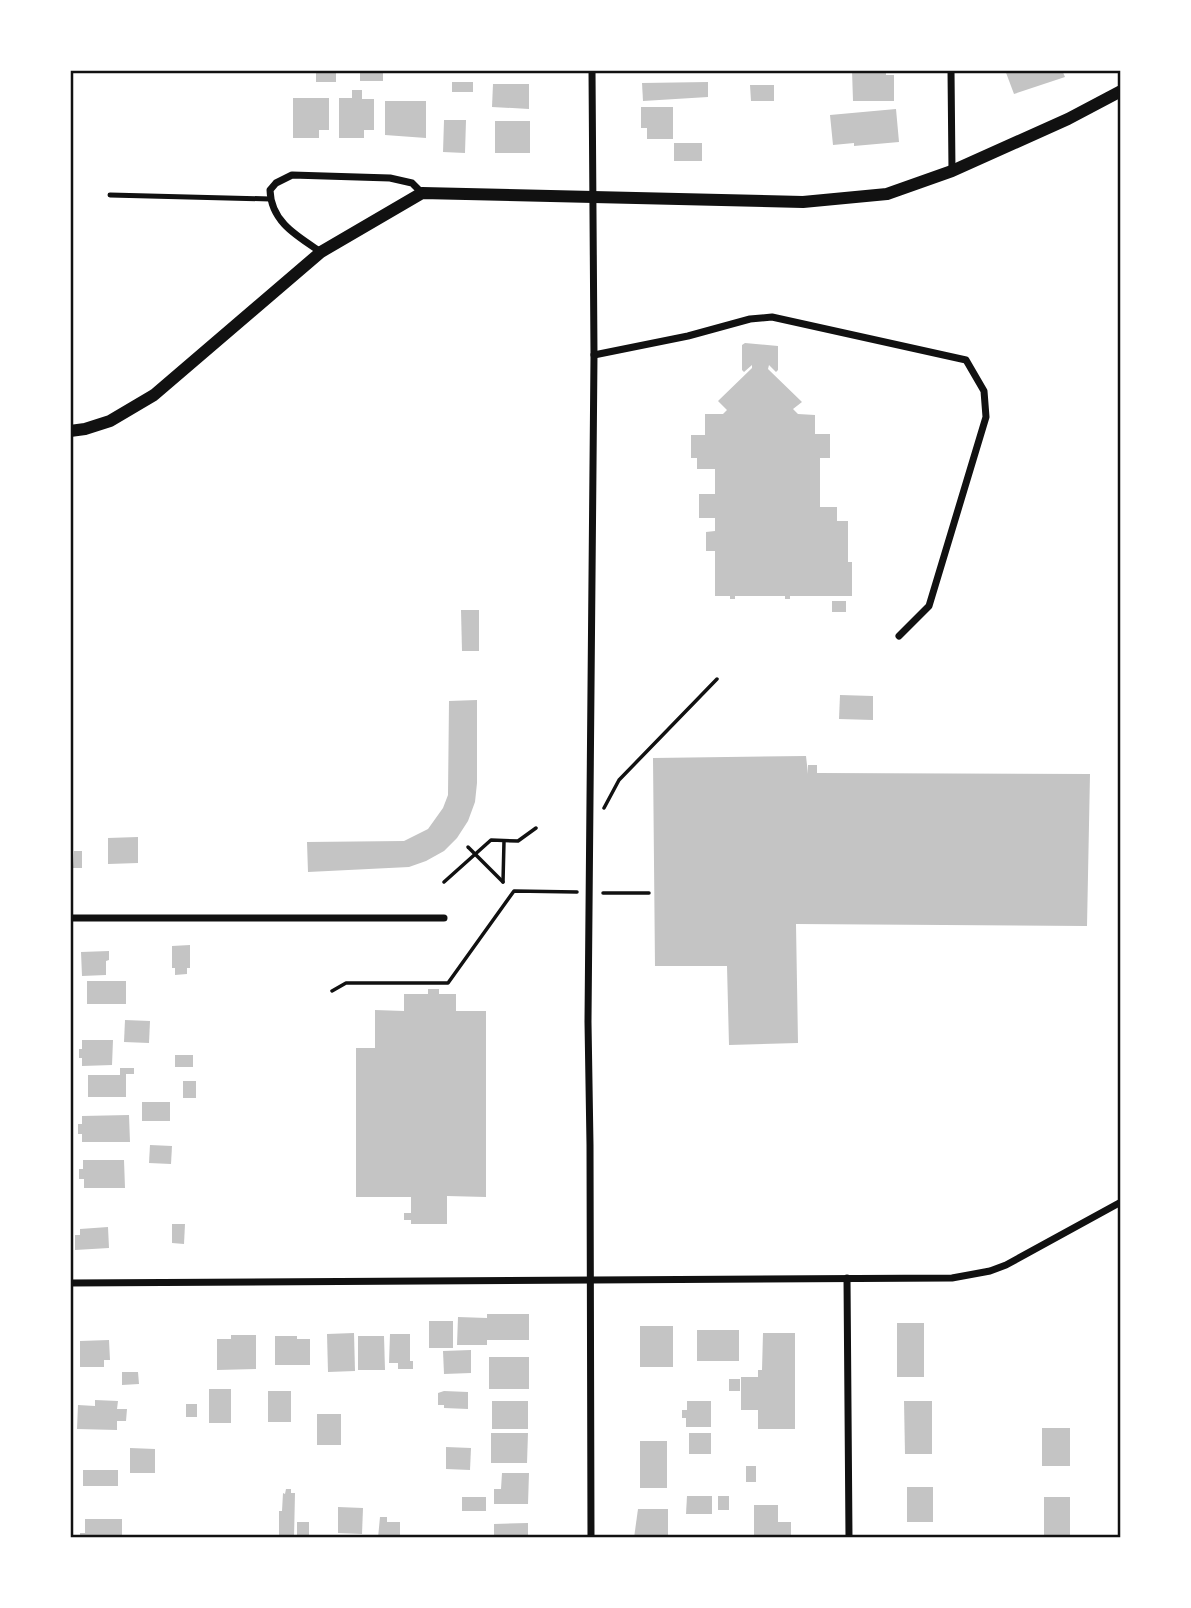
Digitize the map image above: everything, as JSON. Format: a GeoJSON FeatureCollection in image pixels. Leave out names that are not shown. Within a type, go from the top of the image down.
{"type":"FeatureCollection","features":[{"type":"Feature","properties":{"kind":"street"},"geometry":{"type":"LineString","coordinates":[[591,1538],[589,836],[594,355],[592,70]]}},
{"type":"Feature","properties":{"kind":"street"},"geometry":{"type":"LineString","coordinates":[[951,70],[952,171]]}},
{"type":"Feature","properties":{"kind":"street"},"geometry":{"type":"LineString","coordinates":[[70,430],[85,429],[110,421],[153,395],[321,252],[422,193],[803,202],[887,194],[952,171],[1068,120],[1121,91]]}},
{"type":"Feature","properties":{"kind":"street"},"geometry":{"type":"LineString","coordinates":[[321,252],[288,230],[273,211],[270,190],[276,183],[292,175],[390,178],[412,183],[422,193]]}},
{"type":"Feature","properties":{"kind":"street"},"geometry":{"type":"LineString","coordinates":[[594,355],[688,336],[750,319],[772,317],[966,360],[984,391],[986,417],[929,606],[899,636]]}},
{"type":"Feature","properties":{"kind":"street"},"geometry":{"type":"LineString","coordinates":[[70,918],[444,918]]}},
{"type":"Feature","properties":{"kind":"street"},"geometry":{"type":"LineString","coordinates":[[70,1283],[952,1278],[990,1271],[1024,1256],[1121,1202]]}},
{"type":"Feature","properties":{"kind":"street"},"geometry":{"type":"LineString","coordinates":[[847,1278],[849,1538]]}},
{"type":"Feature","properties":{"kind":"lane"},"geometry":{"type":"LineString","coordinates":[[110,195],[270,199]]}},
{"type":"Feature","properties":{"kind":"path"},"geometry":{"type":"LineString","coordinates":[[589,836],[619,780],[717,679]]}},
{"type":"Feature","properties":{"kind":"path"},"geometry":{"type":"LineString","coordinates":[[444,882],[491,840],[518,841],[536,828]]}},
{"type":"Feature","properties":{"kind":"path"},"geometry":{"type":"LineString","coordinates":[[468,847],[503,882],[504,841]]}},
{"type":"Feature","properties":{"kind":"path"},"geometry":{"type":"LineString","coordinates":[[332,991],[346,983],[448,983],[514,891],[649,893]]}},
{"type":"Feature","properties":{"kind":"building"},"geometry":{"type":"Polygon","coordinates":[[[316,70],[336,70],[336,82],[316,82],[316,70]]]}},
{"type":"Feature","properties":{"kind":"building"},"geometry":{"type":"Polygon","coordinates":[[[360,70],[383,70],[383,81],[360,81],[360,70]]]}},
{"type":"Feature","properties":{"kind":"building"},"geometry":{"type":"Polygon","coordinates":[[[852,70],[886,70],[886,75],[894,75],[894,101],[853,101],[852,70]]]}},
{"type":"Feature","properties":{"kind":"building"},"geometry":{"type":"Polygon","coordinates":[[[1005,70],[1062,70],[1065,77],[1014,94],[1005,70]]]}},
{"type":"Feature","properties":{"kind":"building"},"geometry":{"type":"Polygon","coordinates":[[[452,82],[473,82],[473,92],[452,92],[452,82]]]}},
{"type":"Feature","properties":{"kind":"building"},"geometry":{"type":"Polygon","coordinates":[[[708,82],[708,97],[643,101],[642,83],[708,82]]]}},
{"type":"Feature","properties":{"kind":"building"},"geometry":{"type":"Polygon","coordinates":[[[493,84],[529,84],[529,109],[492,107],[493,84]]]}},
{"type":"Feature","properties":{"kind":"building"},"geometry":{"type":"Polygon","coordinates":[[[750,85],[774,85],[774,101],[751,101],[750,85]]]}},
{"type":"Feature","properties":{"kind":"building"},"geometry":{"type":"Polygon","coordinates":[[[352,90],[362,90],[362,99],[374,99],[374,130],[364,130],[364,138],[339,138],[339,98],[352,98],[352,90]]]}},
{"type":"Feature","properties":{"kind":"building"},"geometry":{"type":"Polygon","coordinates":[[[293,98],[329,98],[329,130],[319,130],[319,138],[293,138],[293,98]]]}},
{"type":"Feature","properties":{"kind":"building"},"geometry":{"type":"Polygon","coordinates":[[[385,101],[426,101],[426,138],[385,135],[385,101]]]}},
{"type":"Feature","properties":{"kind":"building"},"geometry":{"type":"Polygon","coordinates":[[[641,107],[673,107],[673,139],[647,139],[647,128],[641,128],[641,107]]]}},
{"type":"Feature","properties":{"kind":"building"},"geometry":{"type":"Polygon","coordinates":[[[896,109],[899,142],[833,145],[830,115],[896,109]]]}},
{"type":"Feature","properties":{"kind":"building"},"geometry":{"type":"Polygon","coordinates":[[[444,120],[466,120],[465,153],[443,152],[444,120]]]}},
{"type":"Feature","properties":{"kind":"building"},"geometry":{"type":"Polygon","coordinates":[[[495,121],[530,121],[530,153],[495,153],[495,121]]]}},
{"type":"Feature","properties":{"kind":"building"},"geometry":{"type":"Polygon","coordinates":[[[674,143],[702,143],[702,161],[674,161],[674,143]]]}},
{"type":"Feature","properties":{"kind":"building"},"geometry":{"type":"Polygon","coordinates":[[[742,345],[778,346],[778,370],[776,372],[769,365],[768,369],[802,402],[793,409],[798,414],[815,415],[815,434],[830,434],[830,458],[820,458],[820,507],[837,507],[837,521],[848,521],[848,562],[852,562],[852,596],[790,596],[790,599],[785,599],[785,596],[735,596],[735,599],[730,599],[730,596],[715,596],[715,551],[706,551],[706,532],[715,531],[715,518],[699,518],[699,494],[715,494],[715,469],[697,469],[697,458],[691,458],[691,435],[705,435],[705,414],[723,414],[727,410],[718,401],[752,368],[752,365],[744,372],[742,370],[742,345]]]}},
{"type":"Feature","properties":{"kind":"building"},"geometry":{"type":"Polygon","coordinates":[[[832,601],[846,601],[846,612],[832,612],[832,601]]]}},
{"type":"Feature","properties":{"kind":"building"},"geometry":{"type":"Polygon","coordinates":[[[461,610],[479,610],[479,651],[462,651],[461,610]]]}},
{"type":"Feature","properties":{"kind":"building"},"geometry":{"type":"Polygon","coordinates":[[[840,695],[873,696],[873,720],[839,719],[840,695]]]}},
{"type":"Feature","properties":{"kind":"building"},"geometry":{"type":"Polygon","coordinates":[[[477,700],[475,802],[468,821],[457,838],[444,851],[409,867],[308,872],[307,842],[404,841],[428,829],[443,808],[448,795],[449,701],[477,700]]]}},
{"type":"Feature","properties":{"kind":"building"},"geometry":{"type":"Polygon","coordinates":[[[806,756],[808,774],[808,765],[817,765],[817,773],[1090,774],[1087,926],[796,924],[798,1043],[729,1045],[727,966],[655,966],[653,758],[806,756]]]}},
{"type":"Feature","properties":{"kind":"building"},"geometry":{"type":"Polygon","coordinates":[[[138,837],[138,863],[108,864],[108,838],[138,837]]]}},
{"type":"Feature","properties":{"kind":"building"},"geometry":{"type":"Polygon","coordinates":[[[74,851],[82,851],[82,868],[73,868],[74,851]]]}},
{"type":"Feature","properties":{"kind":"building"},"geometry":{"type":"Polygon","coordinates":[[[190,945],[190,968],[187,968],[187,974],[175,975],[175,968],[172,968],[172,946],[190,945]]]}},
{"type":"Feature","properties":{"kind":"building"},"geometry":{"type":"Polygon","coordinates":[[[109,951],[106,975],[82,976],[81,952],[109,951]]]}},
{"type":"Feature","properties":{"kind":"building"},"geometry":{"type":"Polygon","coordinates":[[[87,981],[126,981],[126,1004],[87,1004],[87,981]]]}},
{"type":"Feature","properties":{"kind":"building"},"geometry":{"type":"Polygon","coordinates":[[[428,989],[439,989],[439,994],[456,994],[456,1011],[486,1011],[486,1197],[447,1196],[447,1224],[411,1224],[411,1220],[404,1220],[404,1213],[411,1213],[411,1197],[356,1197],[356,1048],[375,1048],[375,1010],[404,1011],[404,994],[428,994],[428,989]]]}},
{"type":"Feature","properties":{"kind":"building"},"geometry":{"type":"Polygon","coordinates":[[[125,1020],[150,1021],[149,1043],[124,1042],[125,1020]]]}},
{"type":"Feature","properties":{"kind":"building"},"geometry":{"type":"Polygon","coordinates":[[[82,1040],[113,1040],[112,1065],[82,1066],[79,1049],[82,1049],[82,1040]]]}},
{"type":"Feature","properties":{"kind":"building"},"geometry":{"type":"Polygon","coordinates":[[[175,1055],[193,1055],[193,1067],[175,1067],[175,1055]]]}},
{"type":"Feature","properties":{"kind":"building"},"geometry":{"type":"Polygon","coordinates":[[[120,1068],[134,1068],[134,1074],[126,1074],[126,1097],[88,1097],[88,1075],[120,1075],[120,1068]]]}},
{"type":"Feature","properties":{"kind":"building"},"geometry":{"type":"Polygon","coordinates":[[[183,1081],[196,1081],[196,1098],[183,1098],[183,1081]]]}},
{"type":"Feature","properties":{"kind":"building"},"geometry":{"type":"Polygon","coordinates":[[[142,1102],[170,1102],[170,1121],[142,1121],[142,1102]]]}},
{"type":"Feature","properties":{"kind":"building"},"geometry":{"type":"Polygon","coordinates":[[[129,1115],[130,1142],[82,1142],[82,1134],[78,1134],[78,1124],[82,1124],[82,1116],[129,1115]]]}},
{"type":"Feature","properties":{"kind":"building"},"geometry":{"type":"Polygon","coordinates":[[[150,1145],[172,1146],[171,1164],[149,1163],[150,1145]]]}},
{"type":"Feature","properties":{"kind":"building"},"geometry":{"type":"Polygon","coordinates":[[[83,1160],[124,1160],[125,1188],[84,1188],[84,1179],[79,1179],[83,1160]]]}},
{"type":"Feature","properties":{"kind":"building"},"geometry":{"type":"Polygon","coordinates":[[[172,1224],[185,1224],[184,1244],[172,1243],[172,1224]]]}},
{"type":"Feature","properties":{"kind":"building"},"geometry":{"type":"Polygon","coordinates":[[[108,1227],[109,1248],[75,1250],[75,1235],[80,1235],[80,1229],[108,1227]]]}},
{"type":"Feature","properties":{"kind":"building"},"geometry":{"type":"Polygon","coordinates":[[[487,1314],[529,1314],[529,1340],[487,1340],[487,1345],[457,1345],[458,1317],[487,1318],[487,1314]]]}},
{"type":"Feature","properties":{"kind":"building"},"geometry":{"type":"Polygon","coordinates":[[[429,1321],[453,1321],[453,1348],[429,1348],[429,1321]]]}},
{"type":"Feature","properties":{"kind":"building"},"geometry":{"type":"Polygon","coordinates":[[[897,1323],[924,1323],[924,1377],[897,1377],[897,1323]]]}},
{"type":"Feature","properties":{"kind":"building"},"geometry":{"type":"Polygon","coordinates":[[[640,1326],[673,1326],[673,1367],[640,1367],[640,1326]]]}},
{"type":"Feature","properties":{"kind":"building"},"geometry":{"type":"Polygon","coordinates":[[[697,1330],[739,1330],[739,1361],[697,1361],[697,1330]]]}},
{"type":"Feature","properties":{"kind":"building"},"geometry":{"type":"Polygon","coordinates":[[[354,1333],[355,1371],[328,1372],[327,1334],[354,1333]]]}},
{"type":"Feature","properties":{"kind":"building"},"geometry":{"type":"Polygon","coordinates":[[[763,1333],[795,1333],[795,1429],[758,1429],[758,1410],[741,1410],[741,1377],[758,1377],[758,1370],[762,1370],[763,1333]]]}},
{"type":"Feature","properties":{"kind":"building"},"geometry":{"type":"Polygon","coordinates":[[[390,1334],[410,1334],[410,1361],[413,1361],[413,1369],[398,1369],[398,1363],[389,1363],[390,1334]]]}},
{"type":"Feature","properties":{"kind":"building"},"geometry":{"type":"Polygon","coordinates":[[[231,1335],[256,1335],[256,1369],[217,1370],[217,1339],[231,1339],[231,1335]]]}},
{"type":"Feature","properties":{"kind":"building"},"geometry":{"type":"Polygon","coordinates":[[[275,1336],[310,1339],[310,1365],[275,1365],[275,1336]]]}},
{"type":"Feature","properties":{"kind":"building"},"geometry":{"type":"Polygon","coordinates":[[[358,1336],[384,1336],[385,1370],[358,1370],[358,1336]]]}},
{"type":"Feature","properties":{"kind":"building"},"geometry":{"type":"Polygon","coordinates":[[[109,1340],[110,1360],[104,1360],[104,1367],[80,1367],[80,1341],[109,1340]]]}},
{"type":"Feature","properties":{"kind":"building"},"geometry":{"type":"Polygon","coordinates":[[[471,1350],[471,1373],[444,1374],[443,1351],[471,1350]]]}},
{"type":"Feature","properties":{"kind":"building"},"geometry":{"type":"Polygon","coordinates":[[[489,1357],[529,1357],[529,1389],[489,1389],[489,1357]]]}},
{"type":"Feature","properties":{"kind":"building"},"geometry":{"type":"Polygon","coordinates":[[[122,1372],[138,1372],[139,1384],[122,1385],[122,1372]]]}},
{"type":"Feature","properties":{"kind":"building"},"geometry":{"type":"Polygon","coordinates":[[[729,1379],[740,1379],[740,1391],[729,1391],[729,1379]]]}},
{"type":"Feature","properties":{"kind":"building"},"geometry":{"type":"Polygon","coordinates":[[[209,1389],[231,1389],[231,1423],[209,1423],[209,1389]]]}},
{"type":"Feature","properties":{"kind":"building"},"geometry":{"type":"Polygon","coordinates":[[[268,1391],[291,1391],[291,1422],[268,1422],[268,1391]]]}},
{"type":"Feature","properties":{"kind":"building"},"geometry":{"type":"Polygon","coordinates":[[[468,1392],[468,1409],[444,1408],[444,1405],[438,1405],[438,1393],[468,1392]]]}},
{"type":"Feature","properties":{"kind":"building"},"geometry":{"type":"Polygon","coordinates":[[[95,1400],[118,1401],[117,1409],[127,1409],[126,1421],[117,1421],[117,1430],[77,1429],[78,1405],[95,1406],[95,1400]]]}},
{"type":"Feature","properties":{"kind":"building"},"geometry":{"type":"Polygon","coordinates":[[[492,1401],[528,1401],[528,1429],[492,1429],[492,1401]]]}},
{"type":"Feature","properties":{"kind":"building"},"geometry":{"type":"Polygon","coordinates":[[[687,1401],[711,1401],[711,1427],[686,1427],[682,1410],[687,1410],[687,1401]]]}},
{"type":"Feature","properties":{"kind":"building"},"geometry":{"type":"Polygon","coordinates":[[[904,1401],[932,1401],[932,1454],[905,1454],[904,1401]]]}},
{"type":"Feature","properties":{"kind":"building"},"geometry":{"type":"Polygon","coordinates":[[[186,1404],[197,1404],[197,1417],[186,1417],[186,1404]]]}},
{"type":"Feature","properties":{"kind":"building"},"geometry":{"type":"Polygon","coordinates":[[[317,1414],[341,1414],[341,1445],[317,1445],[317,1414]]]}},
{"type":"Feature","properties":{"kind":"building"},"geometry":{"type":"Polygon","coordinates":[[[1042,1428],[1070,1428],[1070,1466],[1042,1466],[1042,1428]]]}},
{"type":"Feature","properties":{"kind":"building"},"geometry":{"type":"Polygon","coordinates":[[[491,1433],[528,1433],[527,1463],[491,1463],[491,1433]]]}},
{"type":"Feature","properties":{"kind":"building"},"geometry":{"type":"Polygon","coordinates":[[[689,1433],[711,1433],[711,1454],[689,1454],[689,1433]]]}},
{"type":"Feature","properties":{"kind":"building"},"geometry":{"type":"Polygon","coordinates":[[[640,1441],[667,1441],[667,1488],[640,1488],[640,1441]]]}},
{"type":"Feature","properties":{"kind":"building"},"geometry":{"type":"Polygon","coordinates":[[[446,1447],[471,1448],[470,1470],[446,1469],[446,1447]]]}},
{"type":"Feature","properties":{"kind":"building"},"geometry":{"type":"Polygon","coordinates":[[[130,1448],[155,1449],[155,1473],[130,1473],[130,1448]]]}},
{"type":"Feature","properties":{"kind":"building"},"geometry":{"type":"Polygon","coordinates":[[[746,1466],[756,1466],[756,1482],[746,1482],[746,1466]]]}},
{"type":"Feature","properties":{"kind":"building"},"geometry":{"type":"Polygon","coordinates":[[[83,1470],[118,1470],[118,1486],[83,1486],[83,1470]]]}},
{"type":"Feature","properties":{"kind":"building"},"geometry":{"type":"Polygon","coordinates":[[[502,1473],[529,1473],[528,1504],[494,1504],[494,1489],[501,1489],[502,1473]]]}},
{"type":"Feature","properties":{"kind":"building"},"geometry":{"type":"Polygon","coordinates":[[[907,1487],[933,1487],[933,1522],[907,1522],[907,1487]]]}},
{"type":"Feature","properties":{"kind":"building"},"geometry":{"type":"Polygon","coordinates":[[[286,1489],[295,1493],[294,1538],[279,1538],[279,1511],[282,1511],[283,1493],[285,1494],[286,1489]]]}},
{"type":"Feature","properties":{"kind":"building"},"geometry":{"type":"Polygon","coordinates":[[[687,1496],[712,1496],[712,1514],[686,1514],[687,1496]]]}},
{"type":"Feature","properties":{"kind":"building"},"geometry":{"type":"Polygon","coordinates":[[[718,1496],[729,1496],[729,1510],[718,1510],[718,1496]]]}},
{"type":"Feature","properties":{"kind":"building"},"geometry":{"type":"Polygon","coordinates":[[[462,1497],[486,1497],[486,1511],[462,1511],[462,1497]]]}},
{"type":"Feature","properties":{"kind":"building"},"geometry":{"type":"Polygon","coordinates":[[[1044,1497],[1070,1497],[1070,1538],[1044,1538],[1044,1497]]]}},
{"type":"Feature","properties":{"kind":"building"},"geometry":{"type":"Polygon","coordinates":[[[754,1505],[778,1505],[778,1522],[791,1522],[791,1538],[754,1538],[754,1505]]]}},
{"type":"Feature","properties":{"kind":"building"},"geometry":{"type":"Polygon","coordinates":[[[338,1507],[363,1508],[362,1534],[338,1533],[338,1507]]]}},
{"type":"Feature","properties":{"kind":"building"},"geometry":{"type":"Polygon","coordinates":[[[638,1509],[668,1509],[668,1538],[634,1538],[638,1509]]]}},
{"type":"Feature","properties":{"kind":"building"},"geometry":{"type":"Polygon","coordinates":[[[380,1517],[387,1517],[387,1522],[400,1522],[400,1538],[378,1538],[380,1517]]]}},
{"type":"Feature","properties":{"kind":"building"},"geometry":{"type":"Polygon","coordinates":[[[85,1519],[122,1519],[122,1538],[80,1538],[80,1533],[85,1533],[85,1519]]]}},
{"type":"Feature","properties":{"kind":"building"},"geometry":{"type":"Polygon","coordinates":[[[297,1522],[309,1522],[309,1538],[297,1538],[297,1522]]]}},
{"type":"Feature","properties":{"kind":"building"},"geometry":{"type":"Polygon","coordinates":[[[528,1523],[528,1538],[494,1538],[494,1524],[528,1523]]]}}]}
